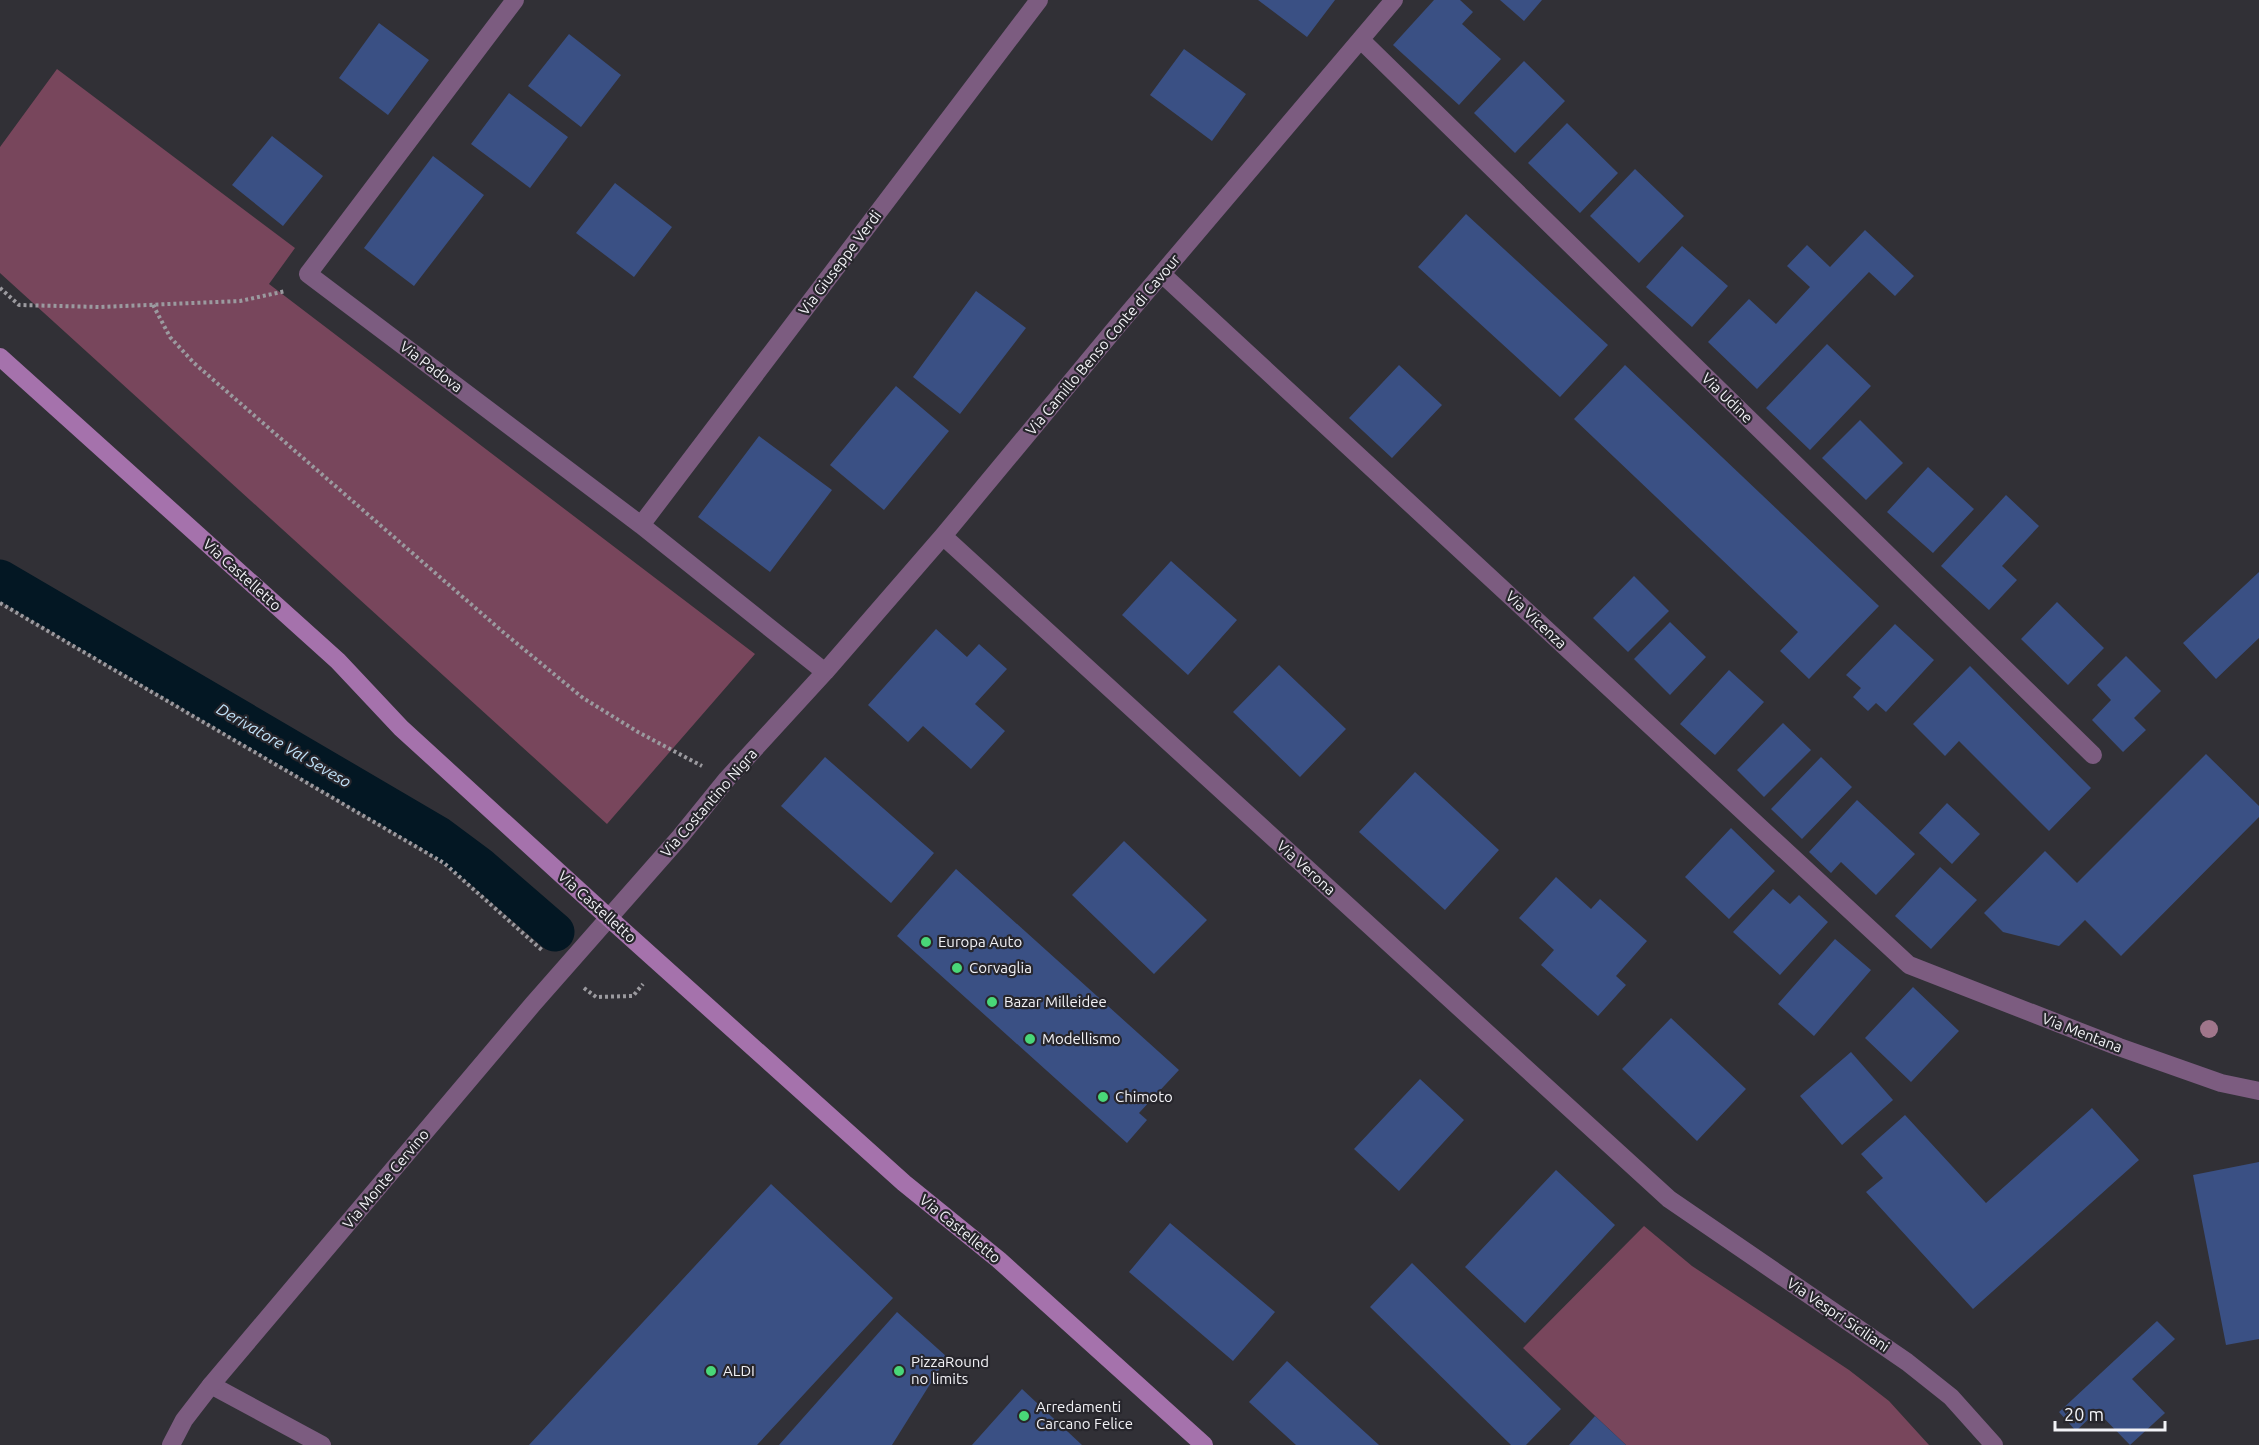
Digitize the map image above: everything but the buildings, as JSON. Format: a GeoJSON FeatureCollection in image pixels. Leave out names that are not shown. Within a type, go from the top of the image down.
{"type":"FeatureCollection","features":[{"type":"Feature","properties":{"kind":"main road","name":"Via Castelletto"},"geometry":{"type":"LineString","coordinates":[[0,357],[338,661],[401,728],[609,918],[903,1183],[999,1260],[1204,1445]]}},
{"type":"Feature","properties":{"kind":"street"},"geometry":{"type":"LineString","coordinates":[[308,274],[515,0]]}},
{"type":"Feature","properties":{"kind":"street","name":"Via Giuseppe Verdi"},"geometry":{"type":"LineString","coordinates":[[641,525],[1039,0]]}},
{"type":"Feature","properties":{"kind":"street","name":"Via Camillo Benso Conte di Cavour"},"geometry":{"type":"LineString","coordinates":[[810,688],[943,536],[1394,0]]}},
{"type":"Feature","properties":{"kind":"street","name":"Via Udine"},"geometry":{"type":"LineString","coordinates":[[1361,40],[2093,755]]}},
{"type":"Feature","properties":{"kind":"street","name":"Via Padova"},"geometry":{"type":"LineString","coordinates":[[308,274],[641,525],[825,672]]}},
{"type":"Feature","properties":{"kind":"street","name":"Via Vicenza"},"geometry":{"type":"LineString","coordinates":[[1162,274],[1909,965]]}},
{"type":"Feature","properties":{"kind":"street","name":"Via Verona"},"geometry":{"type":"LineString","coordinates":[[943,536],[1669,1199]]}},
{"type":"Feature","properties":{"kind":"street","name":"Via Costantino Nigra"},"geometry":{"type":"LineString","coordinates":[[609,918],[727,779],[810,688]]}},
{"type":"Feature","properties":{"kind":"street","name":"Via Monte Cervino"},"geometry":{"type":"LineString","coordinates":[[171,1445],[184,1420],[211,1385],[533,1004],[609,918]]}},
{"type":"Feature","properties":{"kind":"street","name":"Via Mentana"},"geometry":{"type":"LineString","coordinates":[[1909,965],[2119,1047],[2221,1083],[2259,1091]]}},
{"type":"Feature","properties":{"kind":"street","name":"Via Vespri Siciliani"},"geometry":{"type":"LineString","coordinates":[[1669,1199],[1907,1362],[1951,1397],[1994,1445]]}},
{"type":"Feature","properties":{"kind":"street"},"geometry":{"type":"LineString","coordinates":[[211,1385],[322,1445]]}},
{"type":"Feature","properties":{"kind":"path"},"geometry":{"type":"LineString","coordinates":[[0,288],[19,305],[100,307],[153,305],[240,301],[287,291],[308,274]]}},
{"type":"Feature","properties":{"kind":"path"},"geometry":{"type":"LineString","coordinates":[[153,305],[170,337],[194,363],[503,632],[583,698],[638,732],[727,779]]}},
{"type":"Feature","properties":{"kind":"path"},"geometry":{"type":"LineString","coordinates":[[0,603],[444,863]]}},
{"type":"Feature","properties":{"kind":"shaded area"},"geometry":{"type":"Polygon","coordinates":[[[57,69],[295,248],[269,284],[755,654],[607,824],[0,273],[0,147],[57,69]]]}},
{"type":"Feature","properties":{"kind":"shaded area"},"geometry":{"type":"Polygon","coordinates":[[[1644,1226],[1692,1266],[1849,1370],[1889,1401],[1929,1445],[1626,1445],[1523,1348],[1644,1226]]]}},
{"type":"Feature","properties":{"kind":"waterway","name":"Derivatore Val Seveso"},"geometry":{"type":"LineString","coordinates":[[0,579],[437,835],[480,867],[555,932]]}},
{"type":"Feature","properties":{"kind":"place","name":"Europa Auto"},"geometry":{"type":"Point","coordinates":[926,942]}},
{"type":"Feature","properties":{"kind":"place","name":"Corvaglia"},"geometry":{"type":"Point","coordinates":[957,968]}},
{"type":"Feature","properties":{"kind":"place","name":"Bazar Milleidee"},"geometry":{"type":"Point","coordinates":[992,1002]}},
{"type":"Feature","properties":{"kind":"place","name":"Modellismo"},"geometry":{"type":"Point","coordinates":[1030,1039]}},
{"type":"Feature","properties":{"kind":"place","name":"Chimoto"},"geometry":{"type":"Point","coordinates":[1103,1097]}},
{"type":"Feature","properties":{"kind":"place","name":"ALDI"},"geometry":{"type":"Point","coordinates":[711,1371]}},
{"type":"Feature","properties":{"kind":"place","name":"PizzaRound no limits"},"geometry":{"type":"Point","coordinates":[899,1371]}},
{"type":"Feature","properties":{"kind":"place","name":"Arredamenti Carcano Felice"},"geometry":{"type":"Point","coordinates":[1024,1416]}}]}
